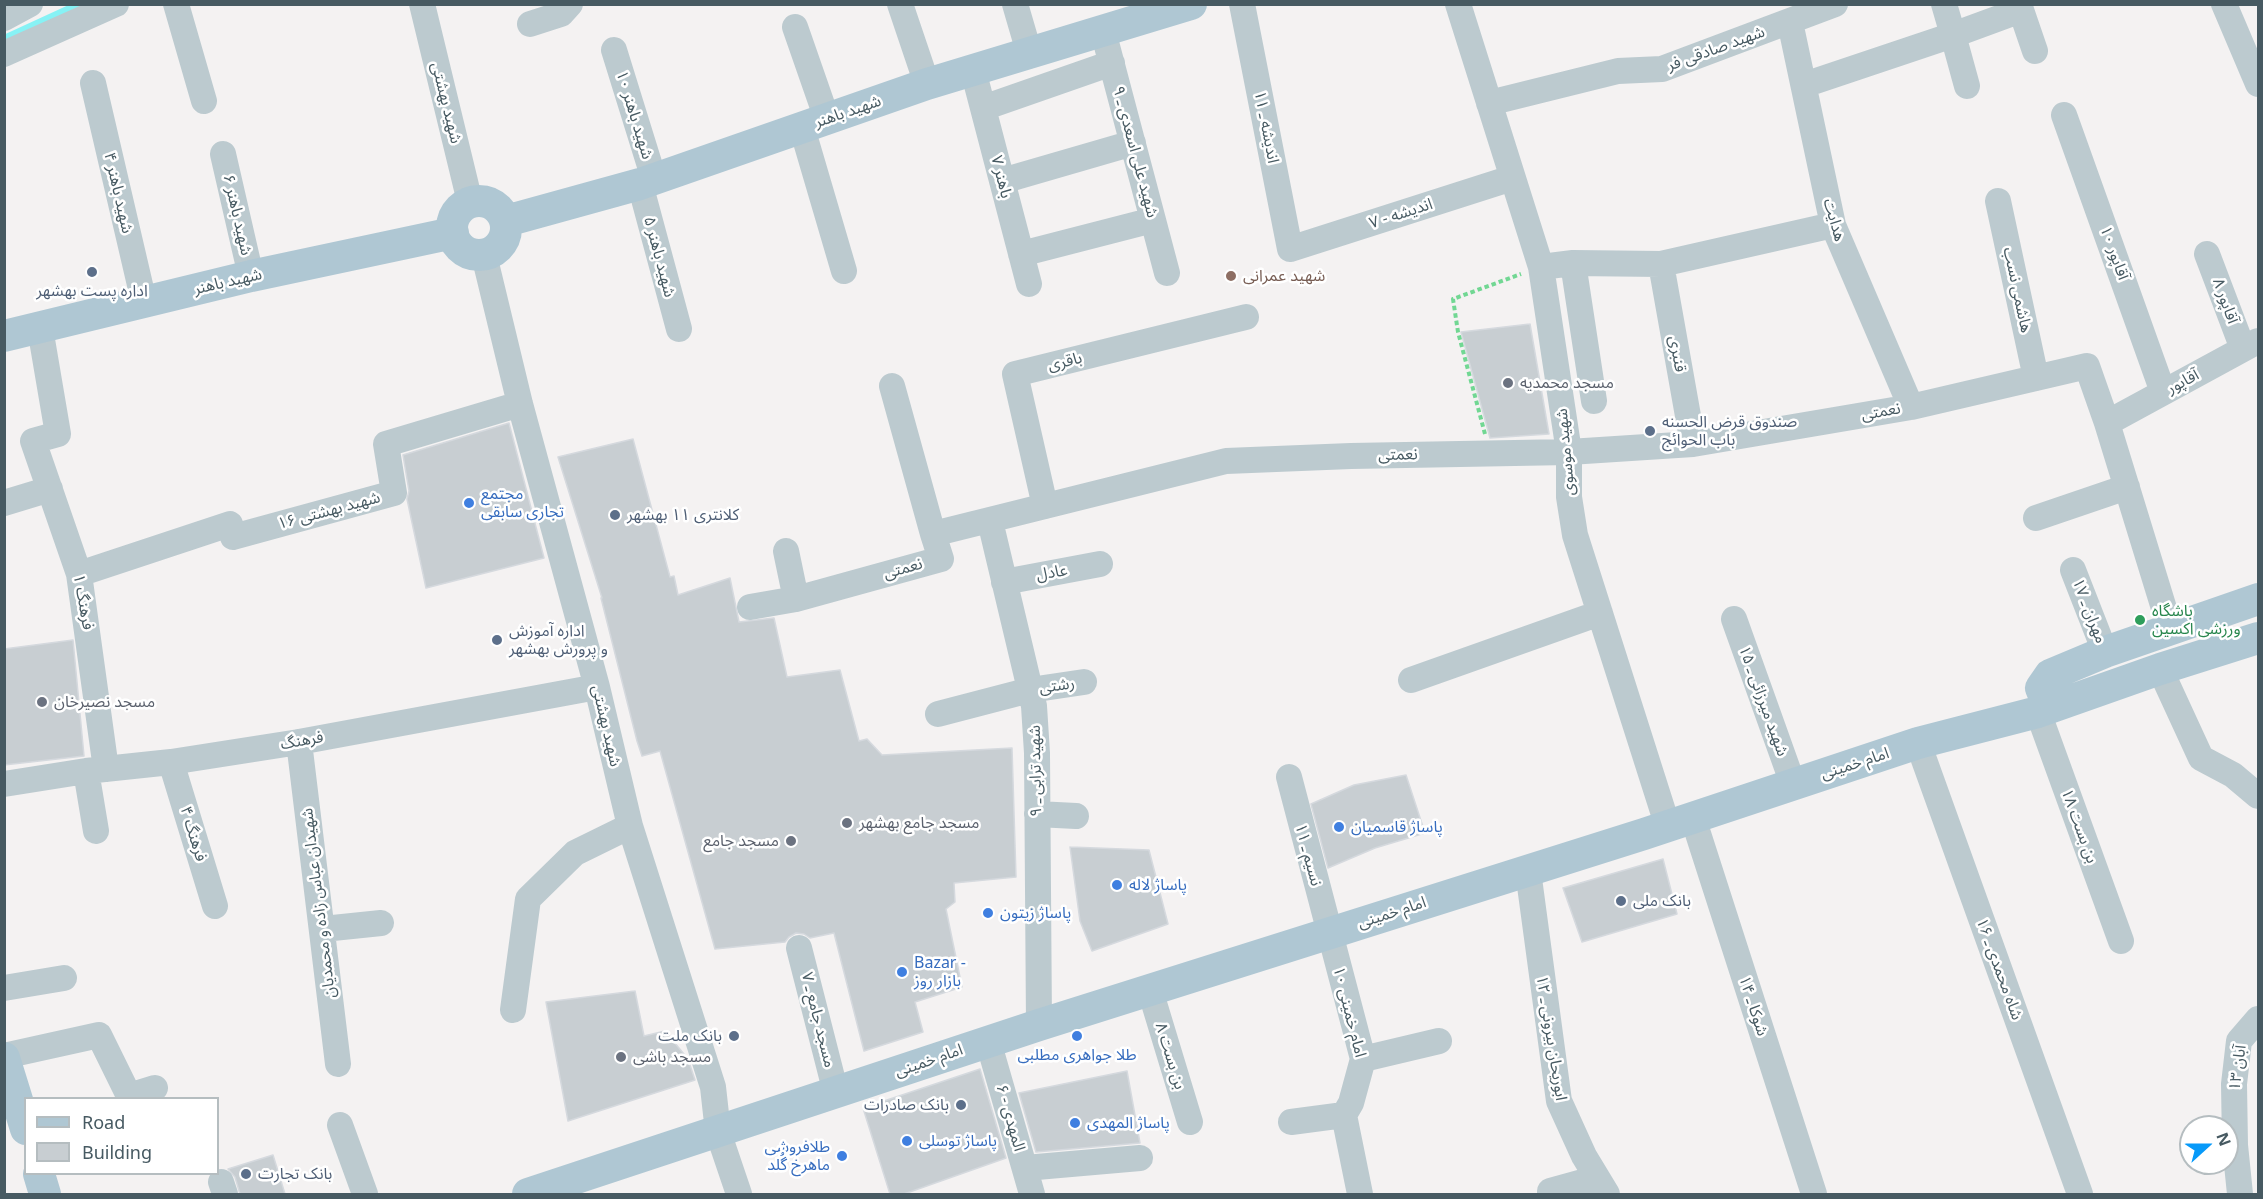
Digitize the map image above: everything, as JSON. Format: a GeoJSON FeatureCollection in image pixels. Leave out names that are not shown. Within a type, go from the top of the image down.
{"type":"FeatureCollection","features":[{"type":"Feature","properties":{"kind":"main road","name":"شهید باهنر"},"geometry":{"type":"LineString","coordinates":[[506,221],[647,182],[927,84],[1191,4]]}},
{"type":"Feature","properties":{"kind":"main road"},"geometry":{"type":"LineString","coordinates":[[479,200],[496,206],[506,221],[502,243],[497,249],[484,255],[467,252],[455,241],[453,233],[455,214],[470,202],[479,200]]}},
{"type":"Feature","properties":{"kind":"main road","name":"شهید باهنر"},"geometry":{"type":"LineString","coordinates":[[4,336],[252,276],[453,233]]}},
{"type":"Feature","properties":{"kind":"main road"},"geometry":{"type":"LineString","coordinates":[[2046,709],[2042,688],[2050,675],[2170,628],[2259,599]]}},
{"type":"Feature","properties":{"kind":"main road","name":"امام خمینی"},"geometry":{"type":"LineString","coordinates":[[539,1193],[988,1041],[1680,823],[1918,743],[2046,709],[2160,669],[2259,638]]}},
{"type":"Feature","properties":{"kind":"main road"},"geometry":{"type":"LineString","coordinates":[[4,1057],[24,1122]]}},
{"type":"Feature","properties":{"kind":"main road"},"geometry":{"type":"LineString","coordinates":[[40,1175],[45,1194]]}},
{"type":"Feature","properties":{"kind":"street"},"geometry":{"type":"LineString","coordinates":[[4,18],[30,4]]}},
{"type":"Feature","properties":{"kind":"street"},"geometry":{"type":"LineString","coordinates":[[4,54],[116,4]]}},
{"type":"Feature","properties":{"kind":"street"},"geometry":{"type":"LineString","coordinates":[[176,4],[204,101]]}},
{"type":"Feature","properties":{"kind":"street","name":"شهید بهشتی"},"geometry":{"type":"LineString","coordinates":[[422,4],[470,202]]}},
{"type":"Feature","properties":{"kind":"street"},"geometry":{"type":"LineString","coordinates":[[530,24],[561,14],[570,4]]}},
{"type":"Feature","properties":{"kind":"street"},"geometry":{"type":"LineString","coordinates":[[900,4],[927,84]]}},
{"type":"Feature","properties":{"kind":"street"},"geometry":{"type":"LineString","coordinates":[[1015,4],[1029,52]]}},
{"type":"Feature","properties":{"kind":"street","name":"اندیشه ـ ۱۱"},"geometry":{"type":"LineString","coordinates":[[1242,4],[1290,249]]}},
{"type":"Feature","properties":{"kind":"street","name":"شهید موسوی"},"geometry":{"type":"LineString","coordinates":[[1458,4],[1541,267],[1569,452],[1569,497],[1575,535],[1600,613],[1680,823]]}},
{"type":"Feature","properties":{"kind":"street","name":"شهید صادقی فر"},"geometry":{"type":"LineString","coordinates":[[1489,103],[1618,71],[1662,69],[1835,4]]}},
{"type":"Feature","properties":{"kind":"street"},"geometry":{"type":"LineString","coordinates":[[1944,4],[1967,86]]}},
{"type":"Feature","properties":{"kind":"street"},"geometry":{"type":"LineString","coordinates":[[2224,4],[2259,84]]}},
{"type":"Feature","properties":{"kind":"street"},"geometry":{"type":"LineString","coordinates":[[1804,85],[2021,10],[2035,51]]}},
{"type":"Feature","properties":{"kind":"street","name":"هدایت"},"geometry":{"type":"LineString","coordinates":[[1790,22],[1833,225],[1911,407]]}},
{"type":"Feature","properties":{"kind":"street"},"geometry":{"type":"LineString","coordinates":[[795,27],[844,271]]}},
{"type":"Feature","properties":{"kind":"street","name":"شهید علی اسعدی ـ ۹"},"geometry":{"type":"LineString","coordinates":[[1103,31],[1167,273]]}},
{"type":"Feature","properties":{"kind":"street","name":"شهید باهنر ۱۰"},"geometry":{"type":"LineString","coordinates":[[614,50],[647,182]]}},
{"type":"Feature","properties":{"kind":"street"},"geometry":{"type":"LineString","coordinates":[[983,108],[1112,63]]}},
{"type":"Feature","properties":{"kind":"street","name":"باهنر ۷"},"geometry":{"type":"LineString","coordinates":[[973,70],[1029,284]]}},
{"type":"Feature","properties":{"kind":"street","name":"شهید باهنر ۴"},"geometry":{"type":"LineString","coordinates":[[93,83],[144,302]]}},
{"type":"Feature","properties":{"kind":"street","name":"آقاپور ۱۰"},"geometry":{"type":"LineString","coordinates":[[2064,115],[2163,392]]}},
{"type":"Feature","properties":{"kind":"street"},"geometry":{"type":"LineString","coordinates":[[1002,181],[1133,143]]}},
{"type":"Feature","properties":{"kind":"street","name":"شهید باهنر ۶"},"geometry":{"type":"LineString","coordinates":[[223,154],[252,276]]}},
{"type":"Feature","properties":{"kind":"street","name":"اندیشه - ۷"},"geometry":{"type":"LineString","coordinates":[[1290,249],[1512,178]]}},
{"type":"Feature","properties":{"kind":"street","name":"شهید باهنر ۵"},"geometry":{"type":"LineString","coordinates":[[647,182],[679,329]]}},
{"type":"Feature","properties":{"kind":"street","name":"هاشمی نسب"},"geometry":{"type":"LineString","coordinates":[[1998,201],[2036,378]]}},
{"type":"Feature","properties":{"kind":"street"},"geometry":{"type":"LineString","coordinates":[[1021,254],[1153,220]]}},
{"type":"Feature","properties":{"kind":"street"},"geometry":{"type":"LineString","coordinates":[[1541,267],[1573,263],[1661,264],[1833,225]]}},
{"type":"Feature","properties":{"kind":"street","name":"آقاپور ۸"},"geometry":{"type":"LineString","coordinates":[[2207,254],[2251,345]]}},
{"type":"Feature","properties":{"kind":"street","name":"شهید بهشتی"},"geometry":{"type":"LineString","coordinates":[[484,255],[520,404],[597,687],[630,826],[713,1086],[718,1132],[739,1194]]}},
{"type":"Feature","properties":{"kind":"street"},"geometry":{"type":"LineString","coordinates":[[1573,263],[1594,401]]}},
{"type":"Feature","properties":{"kind":"street","name":"قنبری"},"geometry":{"type":"LineString","coordinates":[[1661,264],[1693,444]]}},
{"type":"Feature","properties":{"kind":"street","name":"باقری"},"geometry":{"type":"LineString","coordinates":[[1045,506],[1015,374],[1245,317]]}},
{"type":"Feature","properties":{"kind":"street","name":"فرهنگ ۱"},"geometry":{"type":"LineString","coordinates":[[40,327],[58,434],[33,441],[79,574],[96,770],[96,831]]}},
{"type":"Feature","properties":{"kind":"street","name":"آقاپور"},"geometry":{"type":"LineString","coordinates":[[2107,423],[2251,345]]}},
{"type":"Feature","properties":{"kind":"street","name":"نعمتی"},"geometry":{"type":"LineString","coordinates":[[750,608],[796,599],[941,559],[933,534],[1226,462],[1352,456],[1569,452],[1693,444],[1911,407],[2087,366],[2107,423]]}},
{"type":"Feature","properties":{"kind":"street"},"geometry":{"type":"LineString","coordinates":[[892,386],[933,534]]}},
{"type":"Feature","properties":{"kind":"street","name":"شهید بهشتی ۱۶"},"geometry":{"type":"LineString","coordinates":[[79,574],[230,524],[233,537],[394,493],[386,444],[520,404]]}},
{"type":"Feature","properties":{"kind":"street"},"geometry":{"type":"LineString","coordinates":[[2107,423],[2170,628]]}},
{"type":"Feature","properties":{"kind":"street"},"geometry":{"type":"LineString","coordinates":[[2036,518],[2127,487]]}},
{"type":"Feature","properties":{"kind":"street"},"geometry":{"type":"LineString","coordinates":[[4,503],[50,489]]}},
{"type":"Feature","properties":{"kind":"street","name":"شهید ترابی ـ ۹"},"geometry":{"type":"LineString","coordinates":[[990,521],[1034,706],[1039,1025]]}},
{"type":"Feature","properties":{"kind":"street"},"geometry":{"type":"LineString","coordinates":[[786,551],[796,599]]}},
{"type":"Feature","properties":{"kind":"street","name":"عادل"},"geometry":{"type":"LineString","coordinates":[[1004,582],[1100,564]]}},
{"type":"Feature","properties":{"kind":"street","name":"مهران ـ ۱۷"},"geometry":{"type":"LineString","coordinates":[[2073,570],[2105,652]]}},
{"type":"Feature","properties":{"kind":"street"},"geometry":{"type":"LineString","coordinates":[[1411,680],[1600,613]]}},
{"type":"Feature","properties":{"kind":"street","name":"شهید میرزائی ـ ۱۵"},"geometry":{"type":"LineString","coordinates":[[1734,619],[1793,784]]}},
{"type":"Feature","properties":{"kind":"street"},"geometry":{"type":"LineString","coordinates":[[2160,669],[2201,758],[2233,775],[2258,795]]}},
{"type":"Feature","properties":{"kind":"street","name":"رشتی"},"geometry":{"type":"LineString","coordinates":[[938,714],[1030,690],[1084,682]]}},
{"type":"Feature","properties":{"kind":"street","name":"فرهنگ"},"geometry":{"type":"LineString","coordinates":[[4,784],[299,742],[597,687]]}},
{"type":"Feature","properties":{"kind":"street","name":"بن بست ۱۸"},"geometry":{"type":"LineString","coordinates":[[2046,709],[2121,941]]}},
{"type":"Feature","properties":{"kind":"street","name":"شهیدان عباس زاده و محمدیان"},"geometry":{"type":"LineString","coordinates":[[299,742],[338,1064]]}},
{"type":"Feature","properties":{"kind":"street","name":"شاه محمدی ـ ۱۶"},"geometry":{"type":"LineString","coordinates":[[1918,743],[2080,1194]]}},
{"type":"Feature","properties":{"kind":"street","name":"فرهنگ ۴"},"geometry":{"type":"LineString","coordinates":[[171,762],[215,906]]}},
{"type":"Feature","properties":{"kind":"street","name":"نسیم ـ ۱۱"},"geometry":{"type":"LineString","coordinates":[[1288,777],[1330,933]]}},
{"type":"Feature","properties":{"kind":"street"},"geometry":{"type":"LineString","coordinates":[[1037,814],[1076,816]]}},
{"type":"Feature","properties":{"kind":"street","name":"شوکا ـ ۱۴"},"geometry":{"type":"LineString","coordinates":[[1680,823],[1814,1194]]}},
{"type":"Feature","properties":{"kind":"street"},"geometry":{"type":"LineString","coordinates":[[513,1010],[528,899],[574,853],[630,826]]}},
{"type":"Feature","properties":{"kind":"street","name":"ابوریحان بیرونی ـ ۱۲"},"geometry":{"type":"LineString","coordinates":[[1528,871],[1559,1101],[1584,1156],[1602,1186]]}},
{"type":"Feature","properties":{"kind":"street"},"geometry":{"type":"LineString","coordinates":[[322,929],[381,923]]}},
{"type":"Feature","properties":{"kind":"street","name":"امام خمینی ۱۰"},"geometry":{"type":"LineString","coordinates":[[1330,933],[1363,1059],[1352,1103],[1344,1114]]}},
{"type":"Feature","properties":{"kind":"street","name":"مسجد جامع ـ ۷"},"geometry":{"type":"LineString","coordinates":[[799,948],[836,1093]]}},
{"type":"Feature","properties":{"kind":"street"},"geometry":{"type":"LineString","coordinates":[[4,988],[64,978]]}},
{"type":"Feature","properties":{"kind":"street","name":"بن بست ۸"},"geometry":{"type":"LineString","coordinates":[[1150,990],[1190,1122]]}},
{"type":"Feature","properties":{"kind":"street","name":"۱۳ آبان"},"geometry":{"type":"LineString","coordinates":[[2240,1194],[2247,1154],[2234,1084],[2239,1041],[2259,1019]]}},
{"type":"Feature","properties":{"kind":"street"},"geometry":{"type":"LineString","coordinates":[[4,1057],[99,1035],[129,1096],[155,1088]]}},
{"type":"Feature","properties":{"kind":"street","name":"المهدی - ۶"},"geometry":{"type":"LineString","coordinates":[[988,1041],[1032,1194]]}},
{"type":"Feature","properties":{"kind":"street"},"geometry":{"type":"LineString","coordinates":[[1363,1059],[1439,1041]]}},
{"type":"Feature","properties":{"kind":"street"},"geometry":{"type":"LineString","coordinates":[[1291,1122],[1344,1114],[1360,1194]]}},
{"type":"Feature","properties":{"kind":"street"},"geometry":{"type":"LineString","coordinates":[[340,1125],[365,1194]]}},
{"type":"Feature","properties":{"kind":"street"},"geometry":{"type":"LineString","coordinates":[[1025,1168],[1140,1158]]}},
{"type":"Feature","properties":{"kind":"street"},"geometry":{"type":"LineString","coordinates":[[1550,1194],[1550,1191],[1602,1186]]}},
{"type":"Feature","properties":{"kind":"path"},"geometry":{"type":"LineString","coordinates":[[1494,454],[1486,438],[1458,332],[1453,299],[1541,267]]}},
{"type":"Feature","properties":{"kind":"building","name":"مسجد محمدیه"},"geometry":{"type":"Polygon","coordinates":[[[1530,324],[1549,434],[1490,438],[1461,332],[1530,324]]]}},
{"type":"Feature","properties":{"kind":"building","name":"مجتمع تجاری سابقی"},"geometry":{"type":"Polygon","coordinates":[[[509,423],[544,558],[426,588],[407,499],[409,491],[403,455],[509,423]]]}},
{"type":"Feature","properties":{"kind":"building"},"geometry":{"type":"Polygon","coordinates":[[[633,439],[670,577],[674,576],[678,595],[730,578],[739,622],[774,618],[787,677],[840,670],[859,741],[867,739],[882,755],[1012,748],[1016,877],[954,883],[955,902],[946,909],[962,987],[915,1002],[923,1032],[864,1051],[834,933],[810,938],[796,933],[785,942],[715,949],[660,751],[642,756],[637,741],[602,598],[558,457],[633,439]]]}},
{"type":"Feature","properties":{"kind":"building","name":"مسجد نصیرخان"},"geometry":{"type":"Polygon","coordinates":[[[73,640],[84,756],[4,765],[4,649],[73,640]]]}},
{"type":"Feature","properties":{"kind":"building"},"geometry":{"type":"Polygon","coordinates":[[[1406,775],[1425,833],[1375,848],[1328,868],[1311,804],[1354,785],[1406,775]]]}},
{"type":"Feature","properties":{"kind":"building","name":"پاساژ لاله"},"geometry":{"type":"Polygon","coordinates":[[[1070,847],[1149,850],[1168,924],[1092,951],[1080,921],[1070,847]]]}},
{"type":"Feature","properties":{"kind":"building","name":"بانک ملی"},"geometry":{"type":"Polygon","coordinates":[[[1663,859],[1677,914],[1582,942],[1563,888],[1663,859]]]}},
{"type":"Feature","properties":{"kind":"building","name":"مسجد باشی"},"geometry":{"type":"Polygon","coordinates":[[[635,991],[644,1036],[665,1031],[688,1059],[695,1080],[568,1121],[546,1002],[635,991]]]}},
{"type":"Feature","properties":{"kind":"building","name":"پاساژ توسلی"},"geometry":{"type":"Polygon","coordinates":[[[980,1069],[1006,1158],[904,1194],[890,1194],[863,1108],[980,1069]]]}},
{"type":"Feature","properties":{"kind":"building","name":"پاساژ المهدی"},"geometry":{"type":"Polygon","coordinates":[[[1127,1071],[1140,1143],[1036,1152],[1019,1093],[1127,1071]]]}},
{"type":"Feature","properties":{"kind":"building","name":"بانک تجارت"},"geometry":{"type":"Polygon","coordinates":[[[273,1155],[285,1194],[240,1194],[235,1177],[228,1169],[273,1155]]]}},
{"type":"Feature","properties":{"kind":"waterway"},"geometry":{"type":"LineString","coordinates":[[4,38],[78,4]]}},
{"type":"Feature","properties":{"kind":"place","name":"اداره پست بهشهر"},"geometry":{"type":"Point","coordinates":[92,272]}},
{"type":"Feature","properties":{"kind":"place","name":"شهید عمرانی"},"geometry":{"type":"Point","coordinates":[1231,276]}},
{"type":"Feature","properties":{"kind":"place","name":"مسجد محمدیه"},"geometry":{"type":"Point","coordinates":[1508,383]}},
{"type":"Feature","properties":{"kind":"place","name":"صندوق قرض الحسنه باب الحوائج"},"geometry":{"type":"Point","coordinates":[1650,431]}},
{"type":"Feature","properties":{"kind":"place","name":"مجتمع تجاری سابقی"},"geometry":{"type":"Point","coordinates":[469,503]}},
{"type":"Feature","properties":{"kind":"place","name":"کلانتری ۱۱ بهشهر"},"geometry":{"type":"Point","coordinates":[615,515]}},
{"type":"Feature","properties":{"kind":"place","name":"باشگاه ورزشی اکسین"},"geometry":{"type":"Point","coordinates":[2140,620]}},
{"type":"Feature","properties":{"kind":"place","name":"اداره آموزش و پرورش بهشهر"},"geometry":{"type":"Point","coordinates":[497,640]}},
{"type":"Feature","properties":{"kind":"place","name":"مسجد نصیرخان"},"geometry":{"type":"Point","coordinates":[42,702]}},
{"type":"Feature","properties":{"kind":"place","name":"مسجد جامع بهشهر"},"geometry":{"type":"Point","coordinates":[847,823]}},
{"type":"Feature","properties":{"kind":"place","name":"پاساژ قاسمیان"},"geometry":{"type":"Point","coordinates":[1339,827]}},
{"type":"Feature","properties":{"kind":"place","name":"مسجد جامع"},"geometry":{"type":"Point","coordinates":[791,841]}},
{"type":"Feature","properties":{"kind":"place","name":"پاساژ لاله"},"geometry":{"type":"Point","coordinates":[1117,885]}},
{"type":"Feature","properties":{"kind":"place","name":"بانک ملی"},"geometry":{"type":"Point","coordinates":[1621,901]}},
{"type":"Feature","properties":{"kind":"place","name":"پاساژ زیتون"},"geometry":{"type":"Point","coordinates":[988,913]}},
{"type":"Feature","properties":{"kind":"place","name":"Bazar - بازار روز"},"geometry":{"type":"Point","coordinates":[902,972]}},
{"type":"Feature","properties":{"kind":"place","name":"بانک ملت"},"geometry":{"type":"Point","coordinates":[734,1036]}},
{"type":"Feature","properties":{"kind":"place","name":"طلا جواهری مطلبی"},"geometry":{"type":"Point","coordinates":[1077,1036]}},
{"type":"Feature","properties":{"kind":"place","name":"مسجد باشی"},"geometry":{"type":"Point","coordinates":[621,1057]}},
{"type":"Feature","properties":{"kind":"place","name":"بانک صادرات"},"geometry":{"type":"Point","coordinates":[961,1105]}},
{"type":"Feature","properties":{"kind":"place","name":"پاساژ المهدی"},"geometry":{"type":"Point","coordinates":[1075,1123]}},
{"type":"Feature","properties":{"kind":"place","name":"پاساژ توسلی"},"geometry":{"type":"Point","coordinates":[907,1141]}},
{"type":"Feature","properties":{"kind":"place","name":"طلافروشی ماهرخ گُلد"},"geometry":{"type":"Point","coordinates":[842,1156]}},
{"type":"Feature","properties":{"kind":"place","name":"بانک تجارت"},"geometry":{"type":"Point","coordinates":[246,1174]}}]}
